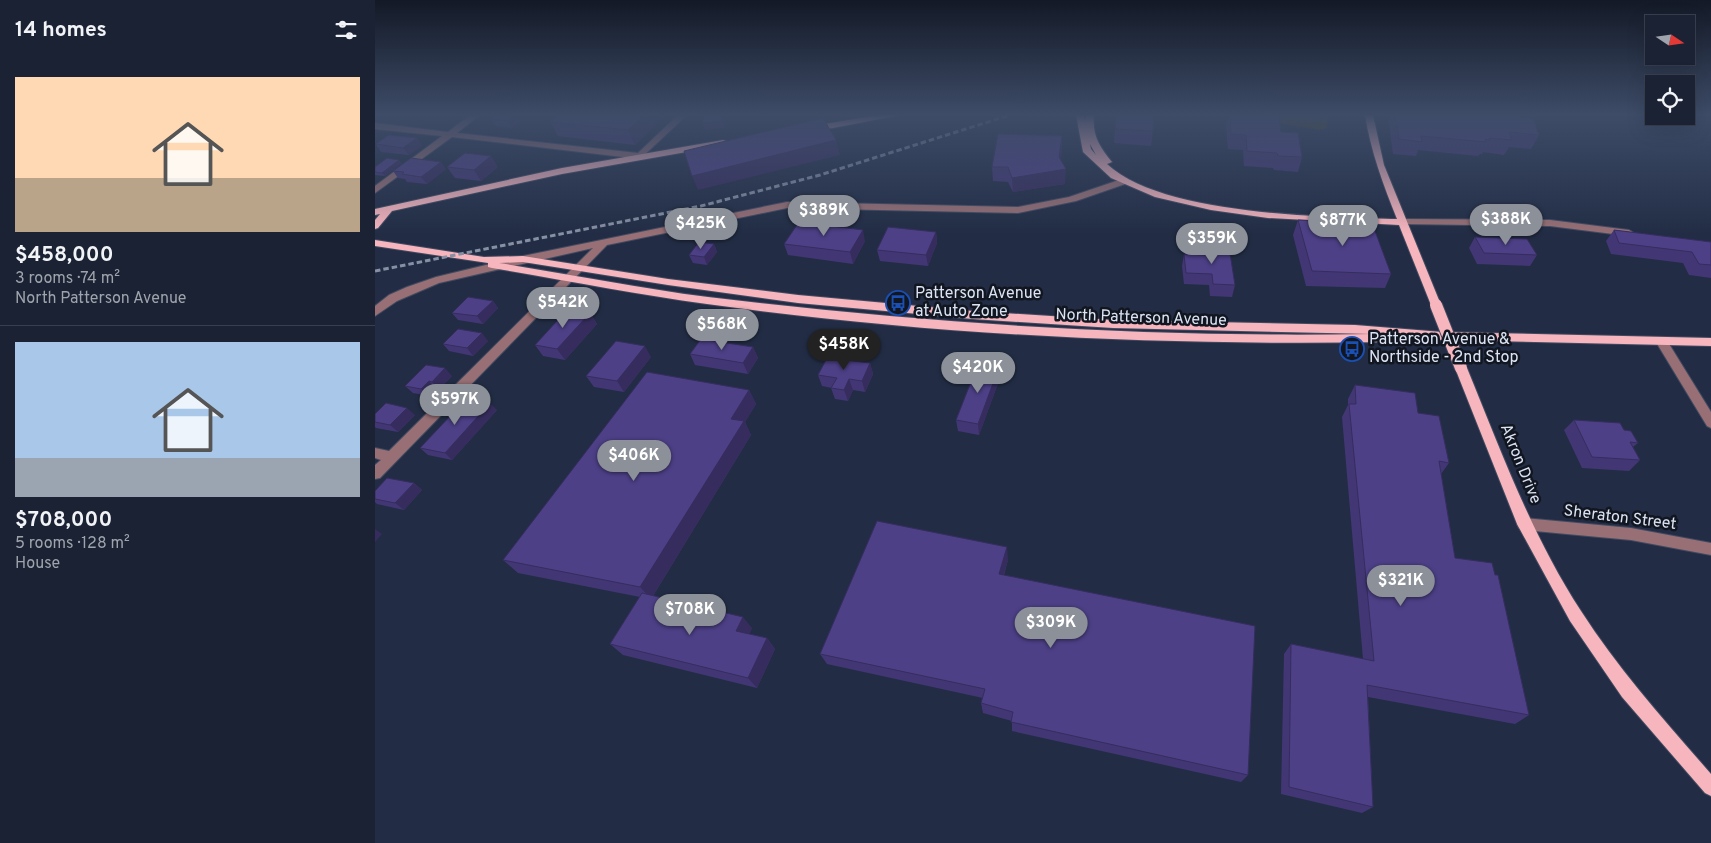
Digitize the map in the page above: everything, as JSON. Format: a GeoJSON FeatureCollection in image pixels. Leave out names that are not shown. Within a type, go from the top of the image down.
{"type":"FeatureCollection","features":[{"type":"Feature","properties":{"kind":"main road"},"geometry":{"type":"LineString","coordinates":[[375,212],[562,171],[651,154]]}},
{"type":"Feature","properties":{"kind":"main road"},"geometry":{"type":"LineString","coordinates":[[1087,154],[1104,170],[1168,200],[1217,210],[1404,222]]}},
{"type":"Feature","properties":{"kind":"main road"},"geometry":{"type":"LineString","coordinates":[[1099,154],[1125,181]]}},
{"type":"Feature","properties":{"kind":"main road","name":"Akron Drive"},"geometry":{"type":"LineString","coordinates":[[1376,154],[1524,524],[1575,616],[1599,651],[1674,746],[1711,787]]}},
{"type":"Feature","properties":{"kind":"main road"},"geometry":{"type":"LineString","coordinates":[[375,226],[390,209]]}},
{"type":"Feature","properties":{"kind":"main road"},"geometry":{"type":"LineString","coordinates":[[375,231],[380,244]]}},
{"type":"Feature","properties":{"kind":"main road","name":"North Patterson Avenue"},"geometry":{"type":"LineString","coordinates":[[380,244],[569,278],[706,300],[827,314],[983,328],[1279,340],[1358,340],[1442,336]]}},
{"type":"Feature","properties":{"kind":"main road","name":"North Patterson Avenue"},"geometry":{"type":"LineString","coordinates":[[488,263],[523,259],[579,269],[798,299],[973,315],[1113,324],[1355,329],[1442,336],[1711,342]]}},
{"type":"Feature","properties":{"kind":"street"},"geometry":{"type":"LineString","coordinates":[[375,190],[424,154]]}},
{"type":"Feature","properties":{"kind":"street"},"geometry":{"type":"LineString","coordinates":[[625,154],[640,156]]}},
{"type":"Feature","properties":{"kind":"street"},"geometry":{"type":"LineString","coordinates":[[523,259],[603,245],[787,205],[1018,210],[1055,205],[1084,197],[1125,181]]}},
{"type":"Feature","properties":{"kind":"street"},"geometry":{"type":"LineString","coordinates":[[1404,222],[1550,223],[1636,234]]}},
{"type":"Feature","properties":{"kind":"street"},"geometry":{"type":"LineString","coordinates":[[375,474],[603,245]]}},
{"type":"Feature","properties":{"kind":"street"},"geometry":{"type":"LineString","coordinates":[[375,312],[393,298],[411,288],[488,263]]}},
{"type":"Feature","properties":{"kind":"street"},"geometry":{"type":"LineString","coordinates":[[1663,342],[1711,422]]}},
{"type":"Feature","properties":{"kind":"street"},"geometry":{"type":"LineString","coordinates":[[375,453],[392,456]]}},
{"type":"Feature","properties":{"kind":"street","name":"Sheraton Street"},"geometry":{"type":"LineString","coordinates":[[1524,524],[1631,534],[1711,549]]}},
{"type":"Feature","properties":{"kind":"building"},"geometry":{"type":"Polygon","coordinates":[[[463,154],[491,156],[474,170],[447,167],[463,154]]]}},
{"type":"Feature","properties":{"kind":"building"},"geometry":{"type":"Polygon","coordinates":[[[685,154],[779,154],[692,176],[685,154]]]}},
{"type":"Feature","properties":{"kind":"building"},"geometry":{"type":"Polygon","coordinates":[[[994,154],[1059,154],[1066,169],[1012,178],[1008,167],[992,167],[994,154]]]}},
{"type":"Feature","properties":{"kind":"building"},"geometry":{"type":"Polygon","coordinates":[[[1277,154],[1302,154],[1302,157],[1278,156],[1277,154]]]}},
{"type":"Feature","properties":{"kind":"building"},"geometry":{"type":"Polygon","coordinates":[[[387,158],[399,160],[382,173],[375,172],[375,167],[387,158]]]}},
{"type":"Feature","properties":{"kind":"building"},"geometry":{"type":"Polygon","coordinates":[[[411,158],[441,162],[421,177],[393,171],[411,158]]]}},
{"type":"Feature","properties":{"kind":"building"},"geometry":{"type":"Polygon","coordinates":[[[1298,220],[1372,223],[1391,274],[1312,271],[1298,220]]]}},
{"type":"Feature","properties":{"kind":"building"},"geometry":{"type":"Polygon","coordinates":[[[799,222],[863,230],[850,252],[784,244],[799,222]]]}},
{"type":"Feature","properties":{"kind":"building"},"geometry":{"type":"Polygon","coordinates":[[[888,227],[936,232],[926,255],[877,250],[888,227]]]}},
{"type":"Feature","properties":{"kind":"building"},"geometry":{"type":"Polygon","coordinates":[[[1614,230],[1711,242],[1711,265],[1699,264],[1692,252],[1619,243],[1614,230]]]}},
{"type":"Feature","properties":{"kind":"building"},"geometry":{"type":"Polygon","coordinates":[[[1475,237],[1527,239],[1537,255],[1484,253],[1475,237]]]}},
{"type":"Feature","properties":{"kind":"building"},"geometry":{"type":"Polygon","coordinates":[[[699,242],[714,244],[704,257],[689,255],[699,242]]]}},
{"type":"Feature","properties":{"kind":"building"},"geometry":{"type":"Polygon","coordinates":[[[1207,246],[1229,247],[1235,285],[1213,284],[1212,274],[1186,273],[1184,254],[1208,255],[1207,246]]]}},
{"type":"Feature","properties":{"kind":"building"},"geometry":{"type":"Polygon","coordinates":[[[468,297],[493,301],[477,316],[452,313],[468,297]]]}},
{"type":"Feature","properties":{"kind":"building"},"geometry":{"type":"Polygon","coordinates":[[[568,309],[590,313],[557,349],[535,345],[568,309]]]}},
{"type":"Feature","properties":{"kind":"building"},"geometry":{"type":"Polygon","coordinates":[[[458,329],[482,333],[467,348],[443,344],[458,329]]]}},
{"type":"Feature","properties":{"kind":"building"},"geometry":{"type":"Polygon","coordinates":[[[701,339],[753,347],[743,363],[690,354],[701,339]]]}},
{"type":"Feature","properties":{"kind":"building"},"geometry":{"type":"Polygon","coordinates":[[[616,341],[645,346],[617,381],[586,376],[616,341]]]}},
{"type":"Feature","properties":{"kind":"building"},"geometry":{"type":"Polygon","coordinates":[[[827,358],[870,363],[862,381],[849,379],[844,390],[831,388],[837,378],[818,375],[827,358]]]}},
{"type":"Feature","properties":{"kind":"building"},"geometry":{"type":"Polygon","coordinates":[[[978,364],[999,367],[978,424],[956,420],[978,364]]]}},
{"type":"Feature","properties":{"kind":"building"},"geometry":{"type":"Polygon","coordinates":[[[426,365],[445,368],[432,382],[429,381],[421,389],[405,386],[426,365]]]}},
{"type":"Feature","properties":{"kind":"building"},"geometry":{"type":"Polygon","coordinates":[[[647,372],[749,390],[731,419],[744,421],[640,587],[503,560],[647,372]]]}},
{"type":"Feature","properties":{"kind":"building"},"geometry":{"type":"Polygon","coordinates":[[[1355,385],[1415,393],[1418,413],[1439,416],[1449,463],[1439,461],[1455,558],[1492,563],[1495,575],[1498,575],[1529,715],[1367,685],[1373,807],[1289,787],[1291,644],[1374,661],[1349,404],[1356,404],[1355,385]]]}},
{"type":"Feature","properties":{"kind":"building"},"geometry":{"type":"Polygon","coordinates":[[[466,398],[490,403],[445,453],[420,448],[454,412],[452,412],[466,398]]]}},
{"type":"Feature","properties":{"kind":"building"},"geometry":{"type":"Polygon","coordinates":[[[386,403],[407,408],[390,425],[375,422],[375,414],[386,403]]]}},
{"type":"Feature","properties":{"kind":"building"},"geometry":{"type":"Polygon","coordinates":[[[1574,420],[1620,423],[1624,430],[1631,431],[1638,443],[1630,442],[1640,460],[1592,457],[1574,420]]]}},
{"type":"Feature","properties":{"kind":"building"},"geometry":{"type":"Polygon","coordinates":[[[387,478],[414,483],[395,503],[375,499],[375,491],[387,478]]]}},
{"type":"Feature","properties":{"kind":"building"},"geometry":{"type":"Polygon","coordinates":[[[877,521],[1007,547],[999,574],[1255,626],[1248,775],[1011,722],[1013,712],[981,703],[985,689],[820,654],[877,521]]]}},
{"type":"Feature","properties":{"kind":"building"},"geometry":{"type":"Polygon","coordinates":[[[642,593],[743,617],[736,631],[767,638],[748,678],[610,644],[642,593]]]}},
{"type":"Feature","properties":{"kind":"railway"},"geometry":{"type":"LineString","coordinates":[[375,271],[701,206],[820,175],[885,154]]}},
{"type":"Feature","properties":{"kind":"place","name":"Patterson Avenue at Auto Zone"},"geometry":{"type":"Point","coordinates":[898,303]}},
{"type":"Feature","properties":{"kind":"place","name":"Patterson Avenue & Northside - 2nd Stop"},"geometry":{"type":"Point","coordinates":[1352,349]}}]}
